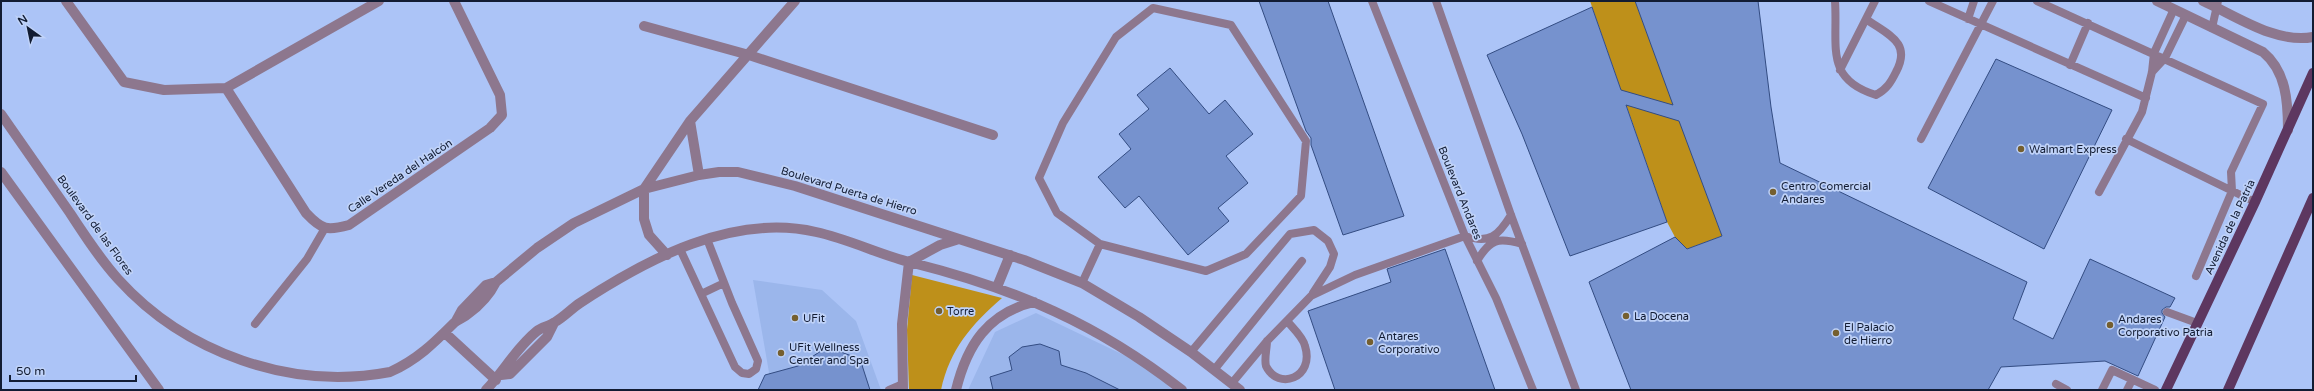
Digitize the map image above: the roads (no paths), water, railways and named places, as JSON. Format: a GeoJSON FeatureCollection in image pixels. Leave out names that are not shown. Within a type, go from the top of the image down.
{"type":"FeatureCollection","features":[{"type":"Feature","properties":{"kind":"main road","name":"Avenida de la Patria"},"geometry":{"type":"LineString","coordinates":[[2166,390],[2255,202],[2313,73]]}},
{"type":"Feature","properties":{"kind":"main road"},"geometry":{"type":"LineString","coordinates":[[2228,390],[2313,198]]}},
{"type":"Feature","properties":{"kind":"street"},"geometry":{"type":"LineString","coordinates":[[66,1],[124,82],[164,90],[226,88],[379,1]]}},
{"type":"Feature","properties":{"kind":"street","name":"Calle Vereda del Halcón"},"geometry":{"type":"LineString","coordinates":[[325,228],[331,230],[349,224],[490,128],[502,115],[500,95],[454,1]]}},
{"type":"Feature","properties":{"kind":"street"},"geometry":{"type":"LineString","coordinates":[[667,255],[650,235],[644,219],[644,189],[690,121],[795,1]]}},
{"type":"Feature","properties":{"kind":"street"},"geometry":{"type":"LineString","coordinates":[[2156,1],[2263,52],[2272,60],[2286,93],[2288,130]]}},
{"type":"Feature","properties":{"kind":"street"},"geometry":{"type":"LineString","coordinates":[[2203,1],[2218,4],[2285,38],[2313,37]]}},
{"type":"Feature","properties":{"kind":"street"},"geometry":{"type":"LineString","coordinates":[[644,26],[749,55],[993,135]]}},
{"type":"Feature","properties":{"kind":"street"},"geometry":{"type":"LineString","coordinates":[[226,88],[306,213],[317,225],[325,228]]}},
{"type":"Feature","properties":{"kind":"street","name":"Boulevard de las Flores"},"geometry":{"type":"LineString","coordinates":[[1,114],[118,279],[153,312],[183,336],[248,373]]}},
{"type":"Feature","properties":{"kind":"street"},"geometry":{"type":"LineString","coordinates":[[690,121],[699,175]]}},
{"type":"Feature","properties":{"kind":"street"},"geometry":{"type":"LineString","coordinates":[[1,172],[159,390]]}},
{"type":"Feature","properties":{"kind":"street","name":"Boulevard Puerta de Hierro"},"geometry":{"type":"LineString","coordinates":[[445,333],[456,321],[468,314],[491,290],[496,282],[537,248],[574,223],[644,189],[699,175],[719,172],[738,172],[795,186],[1010,255],[1082,283],[1139,317],[1191,352],[1239,388]]}},
{"type":"Feature","properties":{"kind":"street"},"geometry":{"type":"LineString","coordinates":[[486,390],[498,377],[510,358],[538,330],[554,323],[604,287],[667,255],[707,239],[731,232],[756,229],[789,229],[815,231],[909,262],[970,277],[1034,302],[1094,330],[1153,367],[1182,390]]}},
{"type":"Feature","properties":{"kind":"street"},"geometry":{"type":"LineString","coordinates":[[909,262],[940,245],[959,239]]}},
{"type":"Feature","properties":{"kind":"street"},"geometry":{"type":"LineString","coordinates":[[997,287],[1010,255]]}},
{"type":"Feature","properties":{"kind":"street"},"geometry":{"type":"LineString","coordinates":[[903,387],[902,324],[909,262]]}},
{"type":"Feature","properties":{"kind":"street"},"geometry":{"type":"LineString","coordinates":[[956,390],[969,352],[981,333],[994,320],[1009,310],[1034,302]]}},
{"type":"Feature","properties":{"kind":"street"},"geometry":{"type":"LineString","coordinates":[[338,386],[379,377],[403,367],[422,354],[445,333],[498,377]]}},
{"type":"Feature","properties":{"kind":"lane","name":"Boulevard Andares"},"geometry":{"type":"LineString","coordinates":[[1372,1],[1464,236],[1496,298],[1534,390]]}},
{"type":"Feature","properties":{"kind":"lane"},"geometry":{"type":"LineString","coordinates":[[1436,1],[1511,215],[1576,390]]}},
{"type":"Feature","properties":{"kind":"lane"},"geometry":{"type":"LineString","coordinates":[[1835,1],[1839,70],[1849,83],[1860,90],[1876,95],[1890,84],[1903,60],[1902,50],[1897,41],[1866,19]]}},
{"type":"Feature","properties":{"kind":"lane"},"geometry":{"type":"LineString","coordinates":[[1839,70],[1875,1]]}},
{"type":"Feature","properties":{"kind":"lane"},"geometry":{"type":"LineString","coordinates":[[1929,1],[2146,98]]}},
{"type":"Feature","properties":{"kind":"lane"},"geometry":{"type":"LineString","coordinates":[[1968,19],[1974,1]]}},
{"type":"Feature","properties":{"kind":"lane"},"geometry":{"type":"LineString","coordinates":[[1921,139],[1993,1]]}},
{"type":"Feature","properties":{"kind":"lane"},"geometry":{"type":"LineString","coordinates":[[2037,1],[2264,104],[2231,172],[2232,192],[2196,276]]}},
{"type":"Feature","properties":{"kind":"lane"},"geometry":{"type":"LineString","coordinates":[[2212,28],[2218,4]]}},
{"type":"Feature","properties":{"kind":"lane"},"geometry":{"type":"LineString","coordinates":[[1153,8],[1231,26],[1306,141],[1301,196],[1246,254],[1206,271],[1100,244],[1057,213],[1039,178],[1063,123],[1116,37],[1153,8]]}},
{"type":"Feature","properties":{"kind":"lane"},"geometry":{"type":"LineString","coordinates":[[2099,192],[2126,139],[2136,127],[2146,98],[2152,72],[2154,53],[2174,9]]}},
{"type":"Feature","properties":{"kind":"lane"},"geometry":{"type":"LineString","coordinates":[[2152,72],[2165,58],[2186,15]]}},
{"type":"Feature","properties":{"kind":"lane"},"geometry":{"type":"LineString","coordinates":[[2070,65],[2088,23]]}},
{"type":"Feature","properties":{"kind":"lane"},"geometry":{"type":"LineString","coordinates":[[2126,139],[2255,202]]}},
{"type":"Feature","properties":{"kind":"lane"},"geometry":{"type":"LineString","coordinates":[[1311,296],[1355,275],[1464,236],[1475,239],[1486,239],[1497,235],[1511,215]]}},
{"type":"Feature","properties":{"kind":"lane"},"geometry":{"type":"LineString","coordinates":[[255,324],[307,259],[325,228]]}},
{"type":"Feature","properties":{"kind":"lane"},"geometry":{"type":"LineString","coordinates":[[1191,352],[1290,234],[1314,230],[1328,241],[1334,254],[1330,267],[1311,296],[1267,341],[1239,388]]}},
{"type":"Feature","properties":{"kind":"lane"},"geometry":{"type":"LineString","coordinates":[[680,250],[735,367],[742,373],[749,374],[756,369],[758,361],[724,283],[707,239]]}},
{"type":"Feature","properties":{"kind":"lane"},"geometry":{"type":"LineString","coordinates":[[1477,261],[1490,244],[1502,239],[1522,244]]}},
{"type":"Feature","properties":{"kind":"lane"},"geometry":{"type":"LineString","coordinates":[[1082,283],[1100,244]]}},
{"type":"Feature","properties":{"kind":"lane"},"geometry":{"type":"LineString","coordinates":[[1214,370],[1302,261]]}},
{"type":"Feature","properties":{"kind":"lane"},"geometry":{"type":"LineString","coordinates":[[700,294],[724,283]]}},
{"type":"Feature","properties":{"kind":"lane"},"geometry":{"type":"LineString","coordinates":[[2167,312],[2197,323]]}},
{"type":"Feature","properties":{"kind":"lane"},"geometry":{"type":"LineString","coordinates":[[1267,341],[1266,364],[1271,375],[1282,383],[1293,383],[1301,377],[1308,358],[1305,344],[1287,321]]}},
{"type":"Feature","properties":{"kind":"lane"},"geometry":{"type":"LineString","coordinates":[[2102,390],[2112,370],[2156,390]]}},
{"type":"Feature","properties":{"kind":"lane"},"geometry":{"type":"LineString","coordinates":[[2127,390],[2132,380]]}},
{"type":"Feature","properties":{"kind":"lane"},"geometry":{"type":"LineString","coordinates":[[2056,384],[2067,390]]}},
{"type":"Feature","properties":{"kind":"lane"},"geometry":{"type":"LineString","coordinates":[[890,390],[903,387]]}},
{"type":"Feature","properties":{"kind":"place","name":"Walmart Express"},"geometry":{"type":"Point","coordinates":[2021,149]}},
{"type":"Feature","properties":{"kind":"place","name":"Centro Comercial Andares"},"geometry":{"type":"Point","coordinates":[1773,192]}},
{"type":"Feature","properties":{"kind":"place","name":"Torre"},"geometry":{"type":"Point","coordinates":[939,311]}},
{"type":"Feature","properties":{"kind":"place","name":"La Docena"},"geometry":{"type":"Point","coordinates":[1626,316]}},
{"type":"Feature","properties":{"kind":"place","name":"UFit"},"geometry":{"type":"Point","coordinates":[795,318]}},
{"type":"Feature","properties":{"kind":"place","name":"Andares Corporativo Patria"},"geometry":{"type":"Point","coordinates":[2110,325]}},
{"type":"Feature","properties":{"kind":"place","name":"El Palacio de Hierro"},"geometry":{"type":"Point","coordinates":[1836,333]}},
{"type":"Feature","properties":{"kind":"place","name":"Antares Corporativo"},"geometry":{"type":"Point","coordinates":[1370,342]}},
{"type":"Feature","properties":{"kind":"place","name":"UFit Wellness Center and Spa"},"geometry":{"type":"Point","coordinates":[781,353]}}]}
